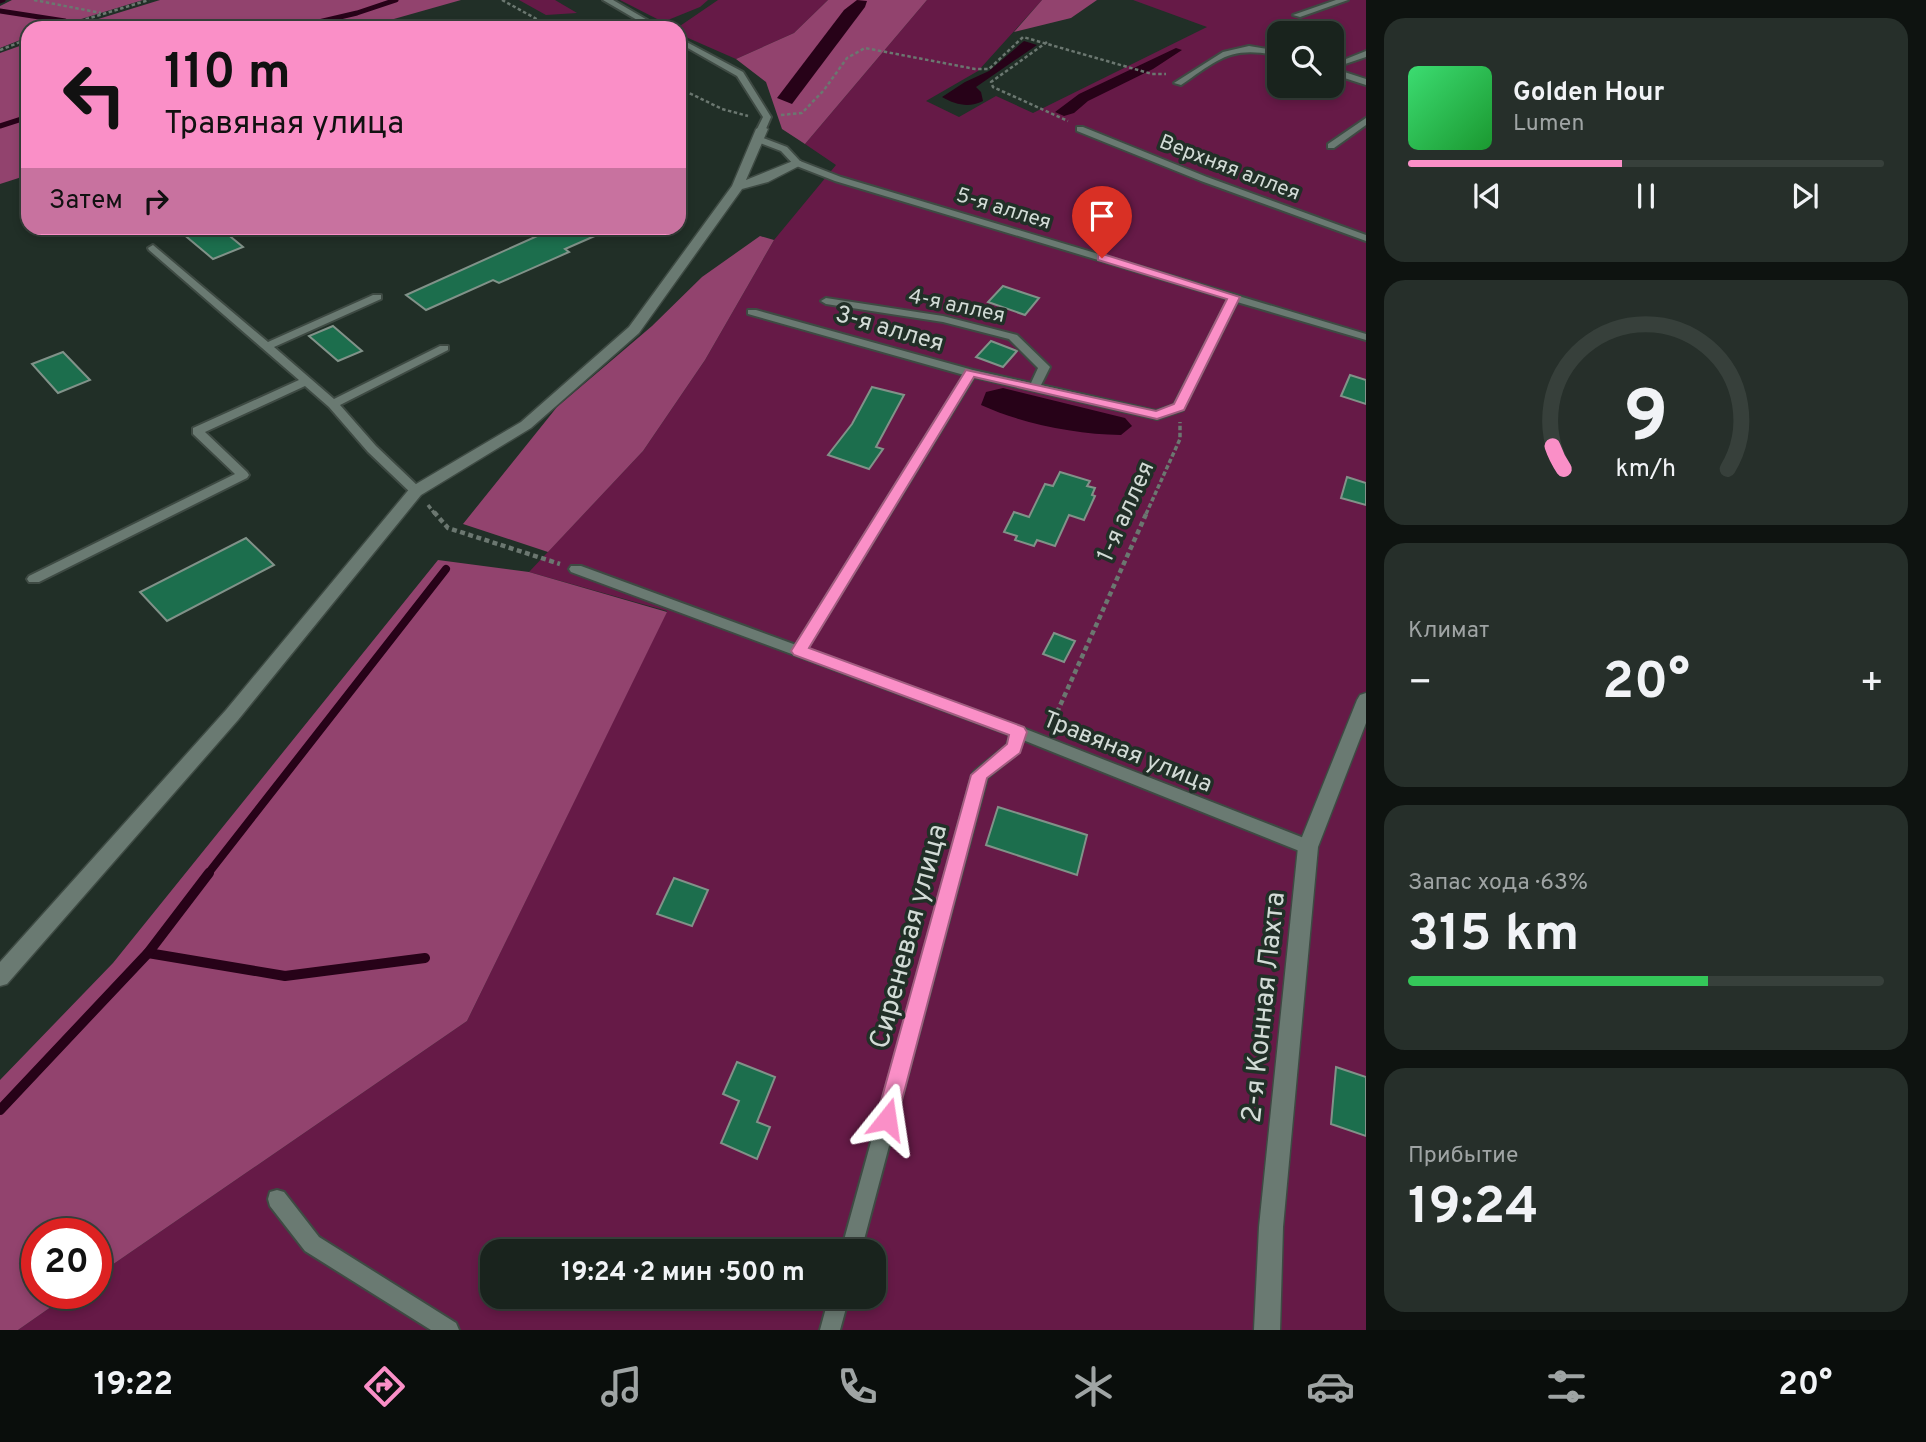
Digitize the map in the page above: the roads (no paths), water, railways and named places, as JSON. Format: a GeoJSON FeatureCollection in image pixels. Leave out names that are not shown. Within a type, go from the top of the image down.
{"type":"FeatureCollection","features":[{"type":"Feature","properties":{"kind":"street"},"geometry":{"type":"LineString","coordinates":[[0,977],[232,715],[416,491],[526,425],[634,330],[738,186],[762,128]]}},
{"type":"Feature","properties":{"kind":"street"},"geometry":{"type":"LineString","coordinates":[[738,186],[764,179],[797,163]]}},
{"type":"Feature","properties":{"kind":"street","name":"2-я Конная Лахта"},"geometry":{"type":"LineString","coordinates":[[1267,1330],[1270,1227],[1307,847],[1366,700]]}},
{"type":"Feature","properties":{"kind":"lane"},"geometry":{"type":"LineString","coordinates":[[607,0],[644,21]]}},
{"type":"Feature","properties":{"kind":"lane"},"geometry":{"type":"LineString","coordinates":[[1297,15],[1344,0]]}},
{"type":"Feature","properties":{"kind":"lane"},"geometry":{"type":"LineString","coordinates":[[686,44],[740,74],[762,128]]}},
{"type":"Feature","properties":{"kind":"lane"},"geometry":{"type":"LineString","coordinates":[[1178,83],[1229,51],[1250,46],[1267,51]]}},
{"type":"Feature","properties":{"kind":"lane"},"geometry":{"type":"LineString","coordinates":[[1345,61],[1366,54]]}},
{"type":"Feature","properties":{"kind":"lane"},"geometry":{"type":"LineString","coordinates":[[1344,75],[1366,82]]}},
{"type":"Feature","properties":{"kind":"lane"},"geometry":{"type":"LineString","coordinates":[[1331,146],[1366,121]]}},
{"type":"Feature","properties":{"kind":"lane","name":"5-я аллея"},"geometry":{"type":"LineString","coordinates":[[762,128],[797,163],[838,179],[1366,337]]}},
{"type":"Feature","properties":{"kind":"lane","name":"Верхняя аллея"},"geometry":{"type":"LineString","coordinates":[[1080,129],[1204,179],[1366,238]]}},
{"type":"Feature","properties":{"kind":"lane"},"geometry":{"type":"LineString","coordinates":[[153,248],[304,382],[333,404],[372,449],[416,491]]}},
{"type":"Feature","properties":{"kind":"lane"},"geometry":{"type":"LineString","coordinates":[[265,347],[377,297]]}},
{"type":"Feature","properties":{"kind":"lane","name":"3-я аллея"},"geometry":{"type":"LineString","coordinates":[[752,312],[971,373],[1157,415],[1179,407],[1234,297]]}},
{"type":"Feature","properties":{"kind":"lane","name":"4-я аллея"},"geometry":{"type":"LineString","coordinates":[[826,301],[943,319],[1013,337],[1044,367],[1034,388]]}},
{"type":"Feature","properties":{"kind":"lane"},"geometry":{"type":"LineString","coordinates":[[333,404],[444,348]]}},
{"type":"Feature","properties":{"kind":"lane"},"geometry":{"type":"LineString","coordinates":[[799,651],[971,373]]}},
{"type":"Feature","properties":{"kind":"lane"},"geometry":{"type":"LineString","coordinates":[[34,579],[243,475],[197,431],[304,382]]}},
{"type":"Feature","properties":{"kind":"lane","name":"Травяная улица"},"geometry":{"type":"LineString","coordinates":[[576,569],[1018,732],[1307,847]]}},
{"type":"Feature","properties":{"kind":"lane","name":"Сиреневая улица"},"geometry":{"type":"LineString","coordinates":[[854,1239],[979,775],[1014,748],[1018,732]]}},
{"type":"Feature","properties":{"kind":"lane"},"geometry":{"type":"LineString","coordinates":[[277,1199],[312,1244],[449,1330]]}},
{"type":"Feature","properties":{"kind":"lane"},"geometry":{"type":"LineString","coordinates":[[830,1330],[836,1309]]}},
{"type":"Feature","properties":{"kind":"waterway"},"geometry":{"type":"LineString","coordinates":[[323,21],[396,0]]}},
{"type":"Feature","properties":{"kind":"waterway"},"geometry":{"type":"LineString","coordinates":[[0,11],[65,21]]}},
{"type":"Feature","properties":{"kind":"waterway"},"geometry":{"type":"LineString","coordinates":[[0,126],[21,119]]}},
{"type":"Feature","properties":{"kind":"waterway"},"geometry":{"type":"LineString","coordinates":[[207,875],[446,569]]}},
{"type":"Feature","properties":{"kind":"waterway"},"geometry":{"type":"LineString","coordinates":[[148,953],[209,873]]}},
{"type":"Feature","properties":{"kind":"waterway"},"geometry":{"type":"LineString","coordinates":[[0,1110],[148,953]]}},
{"type":"Feature","properties":{"kind":"waterway"},"geometry":{"type":"LineString","coordinates":[[148,953],[285,976],[425,958]]}}]}
